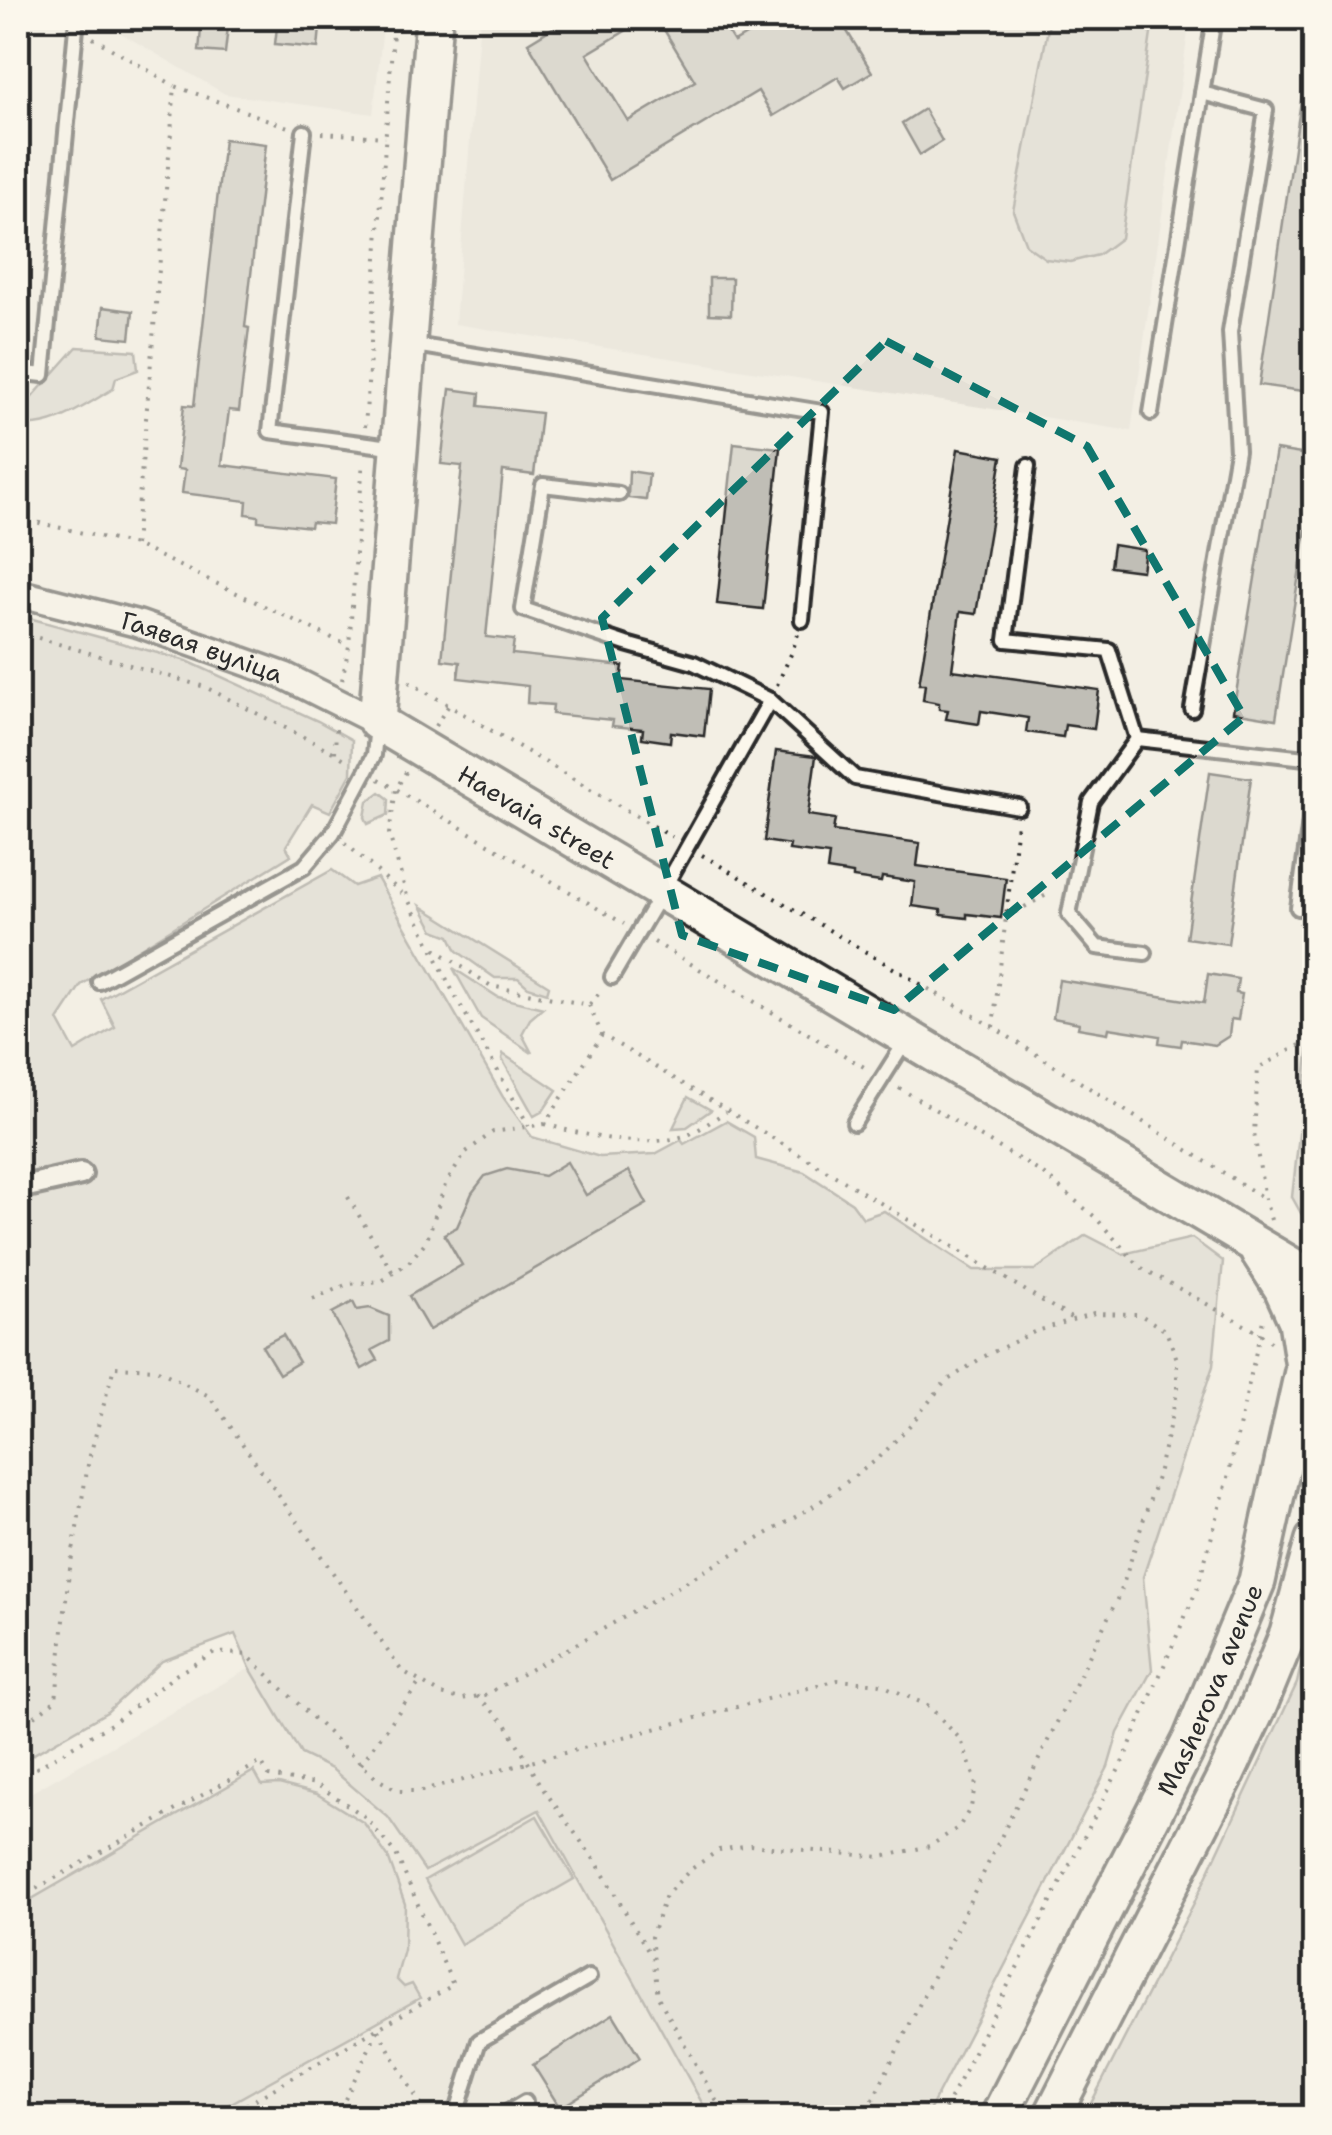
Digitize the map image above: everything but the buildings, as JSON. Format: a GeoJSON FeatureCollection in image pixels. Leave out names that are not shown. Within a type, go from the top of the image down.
{"type":"FeatureCollection","features":[{"type":"Feature","properties":{"kind":"main road"},"geometry":{"type":"LineString","coordinates":[[378,722],[434,18]]}},
{"type":"Feature","properties":{"kind":"main road","name":"Haevaia street"},"geometry":{"type":"LineString","coordinates":[[378,722],[1290,1270]]}},
{"type":"Feature","properties":{"kind":"main road","name":"Masherova avenue"},"geometry":{"type":"LineString","coordinates":[[998,2118],[1191,1740],[1257,1581],[1304,1367],[1290,1270]]}},
{"type":"Feature","properties":{"kind":"main road","name":"Masherova avenue"},"geometry":{"type":"LineString","coordinates":[[1051,2118],[1226,1778],[1288,1634],[1314,1540]]}},
{"type":"Feature","properties":{"kind":"street","name":"Гаявая вуліца"},"geometry":{"type":"LineString","coordinates":[[18,593],[139,624],[285,676],[378,722]]}},
{"type":"Feature","properties":{"kind":"street"},"geometry":{"type":"LineString","coordinates":[[18,1188],[81,1174]]}},
{"type":"Feature","properties":{"kind":"lane"},"geometry":{"type":"LineString","coordinates":[[1151,413],[1214,18]]}},
{"type":"Feature","properties":{"kind":"lane"},"geometry":{"type":"LineString","coordinates":[[18,372],[43,375],[76,28]]}},
{"type":"Feature","properties":{"kind":"lane"},"geometry":{"type":"LineString","coordinates":[[1192,709],[1236,450],[1230,332],[1266,110],[1202,93]]}},
{"type":"Feature","properties":{"kind":"lane"},"geometry":{"type":"LineString","coordinates":[[304,132],[270,431],[400,448]]}},
{"type":"Feature","properties":{"kind":"lane"},"geometry":{"type":"LineString","coordinates":[[407,344],[822,412],[802,620]]}},
{"type":"Feature","properties":{"kind":"lane"},"geometry":{"type":"LineString","coordinates":[[1028,466],[1006,640],[1109,650],[1137,740]]}},
{"type":"Feature","properties":{"kind":"lane"},"geometry":{"type":"LineString","coordinates":[[618,494],[543,486],[523,609],[694,662],[770,700],[854,778],[1019,806]]}},
{"type":"Feature","properties":{"kind":"lane"},"geometry":{"type":"LineString","coordinates":[[612,977],[770,700]]}},
{"type":"Feature","properties":{"kind":"lane"},"geometry":{"type":"LineString","coordinates":[[99,982],[304,867],[334,833],[366,771],[374,755],[378,722]]}},
{"type":"Feature","properties":{"kind":"lane"},"geometry":{"type":"LineString","coordinates":[[1137,740],[1314,759]]}},
{"type":"Feature","properties":{"kind":"lane"},"geometry":{"type":"LineString","coordinates":[[1137,740],[1091,802],[1069,914],[1097,947],[1145,952]]}},
{"type":"Feature","properties":{"kind":"lane"},"geometry":{"type":"LineString","coordinates":[[1298,908],[1314,792]]}},
{"type":"Feature","properties":{"kind":"lane"},"geometry":{"type":"LineString","coordinates":[[854,1123],[908,1037]]}},
{"type":"Feature","properties":{"kind":"lane"},"geometry":{"type":"LineString","coordinates":[[455,2118],[480,2041],[589,1977]]}},
{"type":"Feature","properties":{"kind":"lane"},"geometry":{"type":"LineString","coordinates":[[498,2118],[525,2102]]}},
{"type":"Feature","properties":{"kind":"path"},"geometry":{"type":"LineString","coordinates":[[334,753],[349,646],[394,18]]}},
{"type":"Feature","properties":{"kind":"path"},"geometry":{"type":"LineString","coordinates":[[76,28],[175,86],[304,132],[385,137]]}},
{"type":"Feature","properties":{"kind":"path"},"geometry":{"type":"LineString","coordinates":[[135,545],[175,86]]}},
{"type":"Feature","properties":{"kind":"path"},"geometry":{"type":"LineString","coordinates":[[18,518],[135,545],[349,646]]}},
{"type":"Feature","properties":{"kind":"path"},"geometry":{"type":"LineString","coordinates":[[770,700],[802,620]]}},
{"type":"Feature","properties":{"kind":"path"},"geometry":{"type":"LineString","coordinates":[[18,632],[205,688],[366,771],[1042,1173],[1095,1217],[1140,1267],[1259,1334]]}},
{"type":"Feature","properties":{"kind":"path"},"geometry":{"type":"LineString","coordinates":[[382,666],[993,1027],[1265,1199]]}},
{"type":"Feature","properties":{"kind":"path"},"geometry":{"type":"LineString","coordinates":[[449,705],[396,789],[389,834],[408,899],[454,994],[529,1126]]}},
{"type":"Feature","properties":{"kind":"path"},"geometry":{"type":"LineString","coordinates":[[993,1027],[1019,806]]}},
{"type":"Feature","properties":{"kind":"path"},"geometry":{"type":"LineString","coordinates":[[334,833],[408,899]]}},
{"type":"Feature","properties":{"kind":"path"},"geometry":{"type":"LineString","coordinates":[[1006,917],[1052,892]]}},
{"type":"Feature","properties":{"kind":"path"},"geometry":{"type":"LineString","coordinates":[[940,2118],[1123,1762],[1198,1589],[1227,1482],[1259,1334],[1290,1270],[1265,1199],[1254,1133],[1258,1068],[1302,1044],[1308,976],[1298,908]]}},
{"type":"Feature","properties":{"kind":"path"},"geometry":{"type":"LineString","coordinates":[[431,946],[490,986],[589,1006]]}},
{"type":"Feature","properties":{"kind":"path"},"geometry":{"type":"LineString","coordinates":[[589,1006],[612,977]]}},
{"type":"Feature","properties":{"kind":"path"},"geometry":{"type":"LineString","coordinates":[[589,1006],[602,1035],[1073,1319]]}},
{"type":"Feature","properties":{"kind":"path"},"geometry":{"type":"LineString","coordinates":[[544,1124],[602,1035]]}},
{"type":"Feature","properties":{"kind":"path"},"geometry":{"type":"LineString","coordinates":[[313,1300],[348,1284],[382,1280],[410,1260],[427,1240],[445,1185],[466,1152],[493,1132],[544,1124],[595,1138],[665,1140],[691,1134],[728,1110]]}},
{"type":"Feature","properties":{"kind":"path"},"geometry":{"type":"LineString","coordinates":[[348,1197],[393,1273]]}},
{"type":"Feature","properties":{"kind":"path"},"geometry":{"type":"LineString","coordinates":[[18,1730],[56,1700],[68,1580],[88,1459],[114,1367],[156,1369],[209,1396],[401,1670],[440,1694],[461,1699],[485,1695],[817,1504],[879,1458],[945,1382],[1000,1348],[1034,1332],[1094,1313],[1139,1314],[1166,1331],[1177,1358],[1177,1392],[1158,1474],[1121,1591],[864,2118]]}},
{"type":"Feature","properties":{"kind":"path"},"geometry":{"type":"LineString","coordinates":[[18,1779],[114,1722],[176,1674],[215,1652],[246,1655],[376,1778],[398,1791],[422,1791],[838,1680],[880,1684],[930,1706],[960,1740],[976,1781],[971,1808],[959,1827],[930,1846],[881,1857],[750,1845],[718,1850],[690,1870],[666,1895],[651,1937],[658,1997],[726,2118]]}},
{"type":"Feature","properties":{"kind":"path"},"geometry":{"type":"LineString","coordinates":[[362,1764],[420,1682]]}},
{"type":"Feature","properties":{"kind":"path"},"geometry":{"type":"LineString","coordinates":[[477,1696],[506,1724],[544,1790],[598,1865],[654,1960]]}},
{"type":"Feature","properties":{"kind":"path"},"geometry":{"type":"LineString","coordinates":[[18,1899],[260,1762],[270,1776],[316,1784],[364,1816],[396,1854],[454,1985],[223,2118]]}},
{"type":"Feature","properties":{"kind":"path"},"geometry":{"type":"LineString","coordinates":[[336,2118],[378,2030]]}},
{"type":"Feature","properties":{"kind":"path"},"geometry":{"type":"LineString","coordinates":[[378,2030],[428,2118]]}},
{"type":"Feature","properties":{"kind":"highlighted area"},"geometry":{"type":"Polygon","coordinates":[[[886,341],[1087,446],[1244,717],[894,1010],[682,935],[602,618],[886,341]]]}},
{"type":"Feature","properties":{"kind":"shaded area"},"geometry":{"type":"Polygon","coordinates":[[[95,18],[384,18],[373,114],[225,94],[95,18]]]}},
{"type":"Feature","properties":{"kind":"shaded area"},"geometry":{"type":"Polygon","coordinates":[[[480,18],[1190,18],[1131,431],[455,324],[480,18]]]}},
{"type":"Feature","properties":{"kind":"shaded area"},"geometry":{"type":"Polygon","coordinates":[[[1050,18],[1147,18],[1152,27],[1121,238],[1098,255],[1070,262],[1046,259],[1026,245],[1013,211],[1050,18]]]}},
{"type":"Feature","properties":{"kind":"shaded area"},"geometry":{"type":"Polygon","coordinates":[[[77,347],[136,351],[138,370],[116,378],[113,389],[67,415],[43,424],[18,424],[18,413],[77,347]]]}},
{"type":"Feature","properties":{"kind":"shaded area"},"geometry":{"type":"Polygon","coordinates":[[[18,615],[187,661],[352,740],[351,774],[330,812],[312,804],[286,846],[291,855],[81,985],[58,1020],[75,1051],[115,1027],[101,999],[332,870],[354,886],[377,878],[503,1097],[532,1137],[600,1157],[655,1154],[681,1140],[684,1144],[726,1121],[754,1137],[756,1159],[804,1172],[852,1203],[863,1218],[884,1211],[974,1270],[1035,1270],[1086,1235],[1123,1254],[1192,1238],[1223,1261],[1213,1366],[1143,1577],[1152,1670],[1118,1733],[1108,1767],[926,2117],[710,2117],[539,1810],[425,1871],[388,1817],[332,1769],[301,1754],[250,1668],[235,1634],[162,1661],[107,1712],[18,1763],[18,615]]]}},
{"type":"Feature","properties":{"kind":"shaded area"},"geometry":{"type":"Polygon","coordinates":[[[380,792],[389,799],[388,815],[368,824],[368,801],[380,792]]]}},
{"type":"Feature","properties":{"kind":"shaded area"},"geometry":{"type":"Polygon","coordinates":[[[421,906],[549,986],[547,993],[528,987],[518,978],[495,978],[457,951],[450,936],[434,930],[421,906]]]}},
{"type":"Feature","properties":{"kind":"shaded area"},"geometry":{"type":"Polygon","coordinates":[[[453,968],[498,997],[543,1008],[530,1019],[522,1034],[532,1053],[481,1018],[453,968]]]}},
{"type":"Feature","properties":{"kind":"shaded area"},"geometry":{"type":"Polygon","coordinates":[[[1314,1000],[1314,1229],[1292,1197],[1314,1000]]]}},
{"type":"Feature","properties":{"kind":"shaded area"},"geometry":{"type":"Polygon","coordinates":[[[503,1054],[557,1090],[543,1111],[534,1116],[502,1059],[503,1054]]]}},
{"type":"Feature","properties":{"kind":"shaded area"},"geometry":{"type":"Polygon","coordinates":[[[688,1097],[711,1110],[687,1127],[673,1128],[688,1097]]]}},
{"type":"Feature","properties":{"kind":"shaded area"},"geometry":{"type":"Polygon","coordinates":[[[1314,1607],[1314,2117],[1084,2117],[1194,1903],[1297,1683],[1314,1607]]]}},
{"type":"Feature","properties":{"kind":"shaded area"},"geometry":{"type":"Polygon","coordinates":[[[250,1668],[301,1754],[332,1769],[388,1817],[425,1871],[539,1809],[710,2117],[18,2117],[18,1800],[250,1668]]]}},
{"type":"Feature","properties":{"kind":"shaded area"},"geometry":{"type":"Polygon","coordinates":[[[254,1771],[262,1785],[279,1784],[317,1794],[364,1823],[388,1857],[405,1904],[404,1950],[396,1979],[404,1987],[412,1984],[420,1998],[206,2117],[18,2117],[18,1907],[254,1771]]]}},
{"type":"Feature","properties":{"kind":"shaded area"},"geometry":{"type":"Polygon","coordinates":[[[537,1816],[574,1879],[461,1944],[425,1880],[537,1816]]]}}]}
